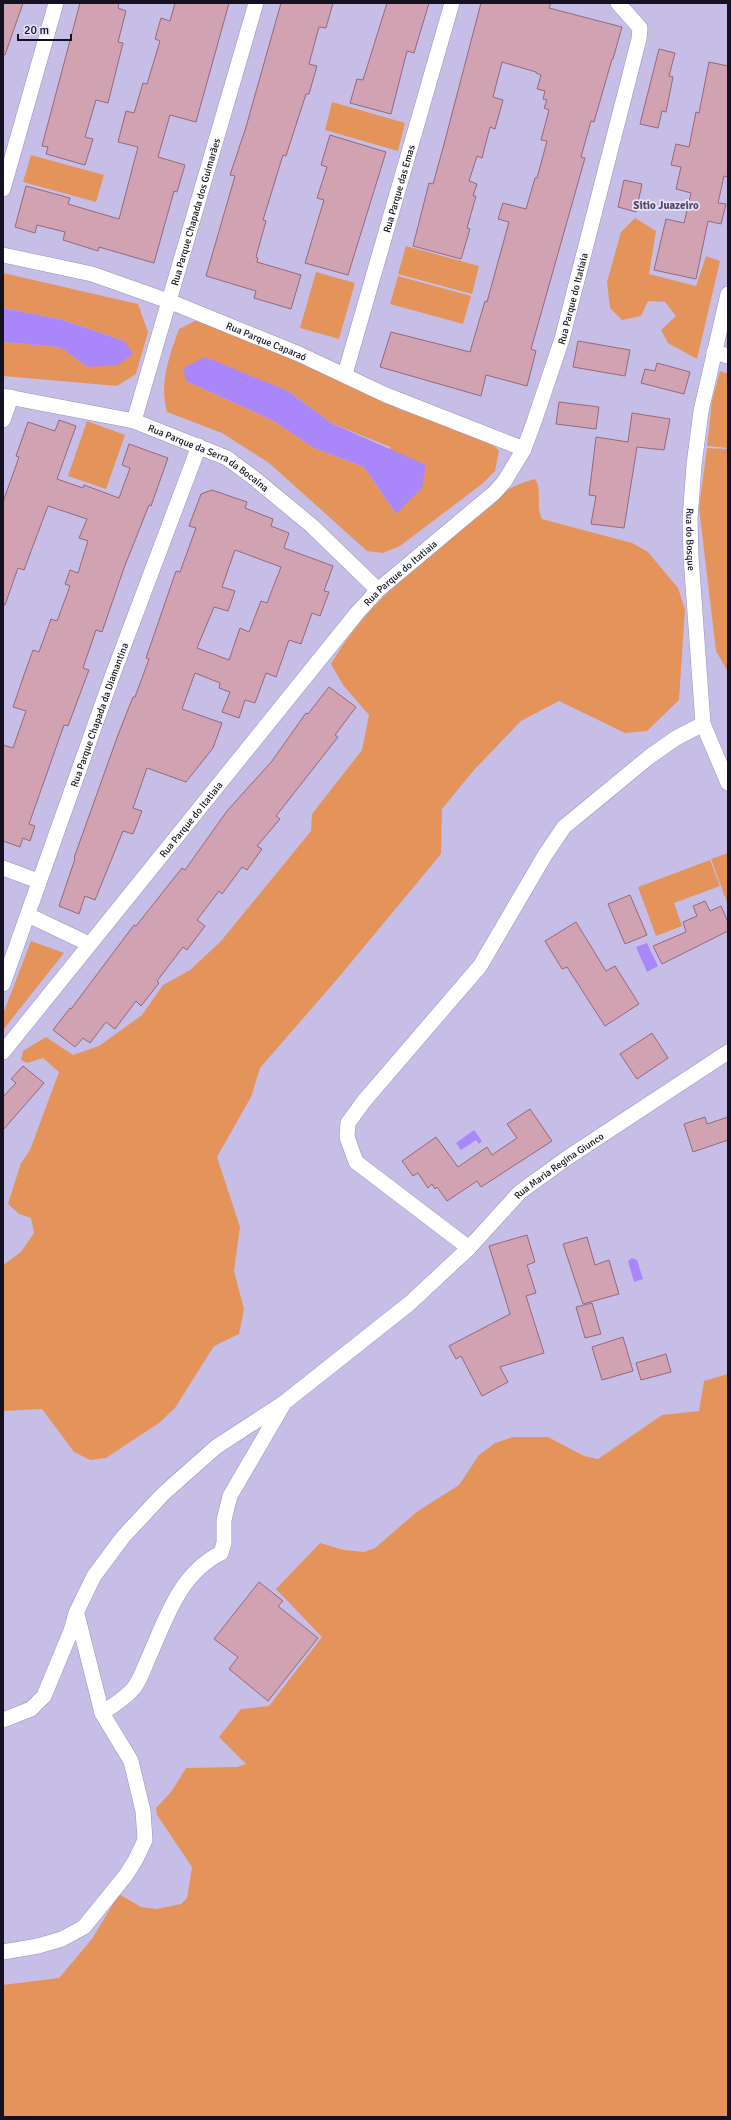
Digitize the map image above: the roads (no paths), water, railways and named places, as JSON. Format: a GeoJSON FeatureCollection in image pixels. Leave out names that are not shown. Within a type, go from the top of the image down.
{"type":"FeatureCollection","features":[{"type":"Feature","properties":{"kind":"street"},"geometry":{"type":"LineString","coordinates":[[3,189],[56,3]]}},
{"type":"Feature","properties":{"kind":"street","name":"Rua Parque Chapada dos Guimarães"},"geometry":{"type":"LineString","coordinates":[[134,421],[170,302],[256,3]]}},
{"type":"Feature","properties":{"kind":"street","name":"Rua Parque das Emas"},"geometry":{"type":"LineString","coordinates":[[345,374],[452,3]]}},
{"type":"Feature","properties":{"kind":"street","name":"Rua Parque do Itatiaia"},"geometry":{"type":"LineString","coordinates":[[3,1052],[352,619],[378,590],[494,493],[504,482],[524,449],[568,316],[639,39],[640,28],[618,3]]}},
{"type":"Feature","properties":{"kind":"street","name":"Rua Parque Caparaó"},"geometry":{"type":"LineString","coordinates":[[3,255],[92,274],[170,302],[299,354],[345,374],[386,395],[524,449]]}},
{"type":"Feature","properties":{"kind":"street","name":"Rua do Bosque"},"geometry":{"type":"LineString","coordinates":[[728,294],[721,354],[702,411],[694,465],[690,519],[690,557],[703,724],[728,783]]}},
{"type":"Feature","properties":{"kind":"street"},"geometry":{"type":"LineString","coordinates":[[3,420],[7,397]]}},
{"type":"Feature","properties":{"kind":"street","name":"Rua Parque da Serra da Bocaína"},"geometry":{"type":"LineString","coordinates":[[7,397],[134,421],[227,458],[254,478],[312,526],[378,590]]}},
{"type":"Feature","properties":{"kind":"street","name":"Rua Parque Chapada da Diamantina"},"geometry":{"type":"LineString","coordinates":[[3,984],[28,915],[38,880],[113,674],[199,446]]}},
{"type":"Feature","properties":{"kind":"street"},"geometry":{"type":"LineString","coordinates":[[469,1248],[356,1162],[347,1137],[348,1123],[364,1101],[480,966],[545,855],[564,827],[649,757],[676,738],[703,724]]}},
{"type":"Feature","properties":{"kind":"street"},"geometry":{"type":"LineString","coordinates":[[3,868],[38,880]]}},
{"type":"Feature","properties":{"kind":"street"},"geometry":{"type":"LineString","coordinates":[[28,915],[89,944]]}},
{"type":"Feature","properties":{"kind":"street","name":"Rua Maria Regina Giunco"},"geometry":{"type":"LineString","coordinates":[[3,1720],[32,1709],[44,1696],[71,1631],[76,1613],[94,1576],[123,1537],[163,1494],[216,1447],[285,1402],[410,1303],[469,1248],[520,1192],[615,1125],[728,1052]]}},
{"type":"Feature","properties":{"kind":"street"},"geometry":{"type":"LineString","coordinates":[[102,1713],[121,1701],[134,1688],[172,1605],[185,1581],[206,1560],[221,1553],[224,1543],[224,1520],[230,1496],[285,1402]]}},
{"type":"Feature","properties":{"kind":"street"},"geometry":{"type":"LineString","coordinates":[[3,1952],[38,1946],[62,1939],[84,1927],[126,1875],[141,1850],[144,1840],[143,1811],[131,1760],[102,1713],[76,1613]]}},
{"type":"Feature","properties":{"kind":"district","name":"Sitio Juazeiro"},"geometry":{"type":"Point","coordinates":[666,205]}}]}
